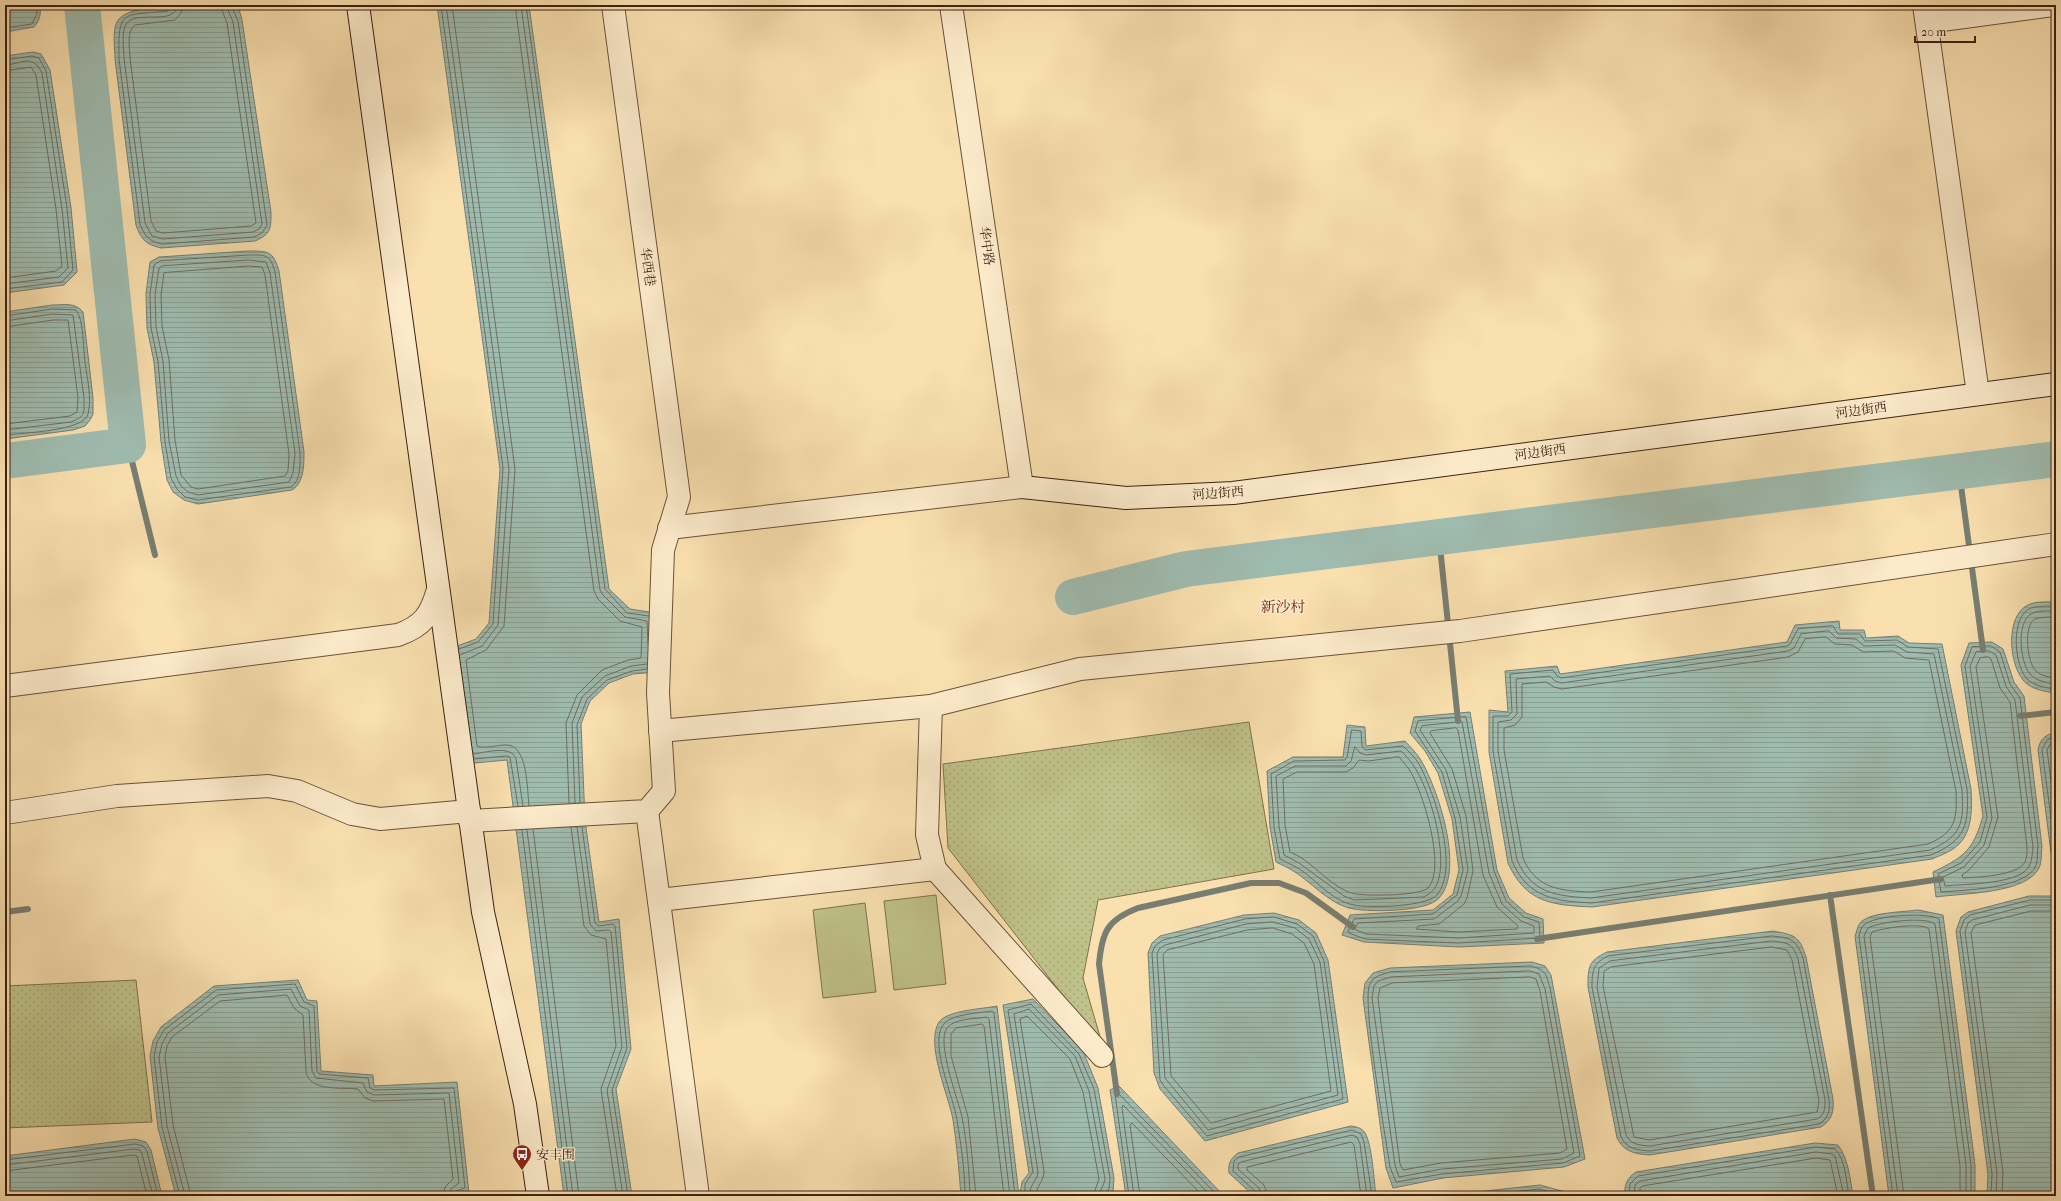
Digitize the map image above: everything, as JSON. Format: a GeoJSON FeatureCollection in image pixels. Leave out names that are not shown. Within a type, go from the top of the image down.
{"type":"FeatureCollection","features":[{"type":"Feature","properties":{"kind":"street"},"geometry":{"type":"LineString","coordinates":[[358,5],[483,912],[525,1104],[538,1196]]}},
{"type":"Feature","properties":{"kind":"street","name":"华西巷"},"geometry":{"type":"LineString","coordinates":[[613,5],[679,497],[663,550],[658,693],[664,791],[647,811]]}},
{"type":"Feature","properties":{"kind":"street","name":"华中路"},"geometry":{"type":"LineString","coordinates":[[951,5],[1022,487]]}},
{"type":"Feature","properties":{"kind":"street"},"geometry":{"type":"LineString","coordinates":[[1978,394],[1925,14],[2053,5]]}},
{"type":"Feature","properties":{"kind":"street","name":"河边街西"},"geometry":{"type":"LineString","coordinates":[[669,528],[1022,487],[1126,498],[1233,493],[2056,384]]}},
{"type":"Feature","properties":{"kind":"street"},"geometry":{"type":"LineString","coordinates":[[660,731],[931,706],[1080,669],[1437,634],[2056,544]]}},
{"type":"Feature","properties":{"kind":"street"},"geometry":{"type":"LineString","coordinates":[[5,686],[398,635],[412,630],[425,620],[434,605],[438,589]]}},
{"type":"Feature","properties":{"kind":"street"},"geometry":{"type":"LineString","coordinates":[[931,706],[927,835],[935,869],[1102,1056]]}},
{"type":"Feature","properties":{"kind":"street"},"geometry":{"type":"LineString","coordinates":[[5,813],[117,796],[268,786],[297,791],[352,814],[380,818],[647,811],[698,1196]]}},
{"type":"Feature","properties":{"kind":"street"},"geometry":{"type":"LineString","coordinates":[[659,900],[935,869]]}},
{"type":"Feature","properties":{"kind":"green space"},"geometry":{"type":"Polygon","coordinates":[[[1249,722],[1274,869],[1098,900],[1083,978],[1103,1047],[948,848],[943,764],[1249,722]]]}},
{"type":"Feature","properties":{"kind":"green space"},"geometry":{"type":"Polygon","coordinates":[[[936,895],[946,984],[894,990],[884,901],[936,895]]]}},
{"type":"Feature","properties":{"kind":"green space"},"geometry":{"type":"Polygon","coordinates":[[[865,903],[876,992],[823,998],[813,910],[865,903]]]}},
{"type":"Feature","properties":{"kind":"green space"},"geometry":{"type":"Polygon","coordinates":[[[136,980],[152,1122],[5,1128],[5,986],[136,980]]]}},
{"type":"Feature","properties":{"kind":"water"},"geometry":{"type":"Polygon","coordinates":[[[5,5],[40,5],[38,22],[34,27],[5,32],[5,5]]]}},
{"type":"Feature","properties":{"kind":"water"},"geometry":{"type":"Polygon","coordinates":[[[190,5],[232,5],[239,9],[242,20],[271,212],[271,223],[269,230],[264,236],[255,241],[161,248],[145,241],[140,235],[136,225],[115,59],[115,26],[122,16],[129,12],[150,8],[190,5]]]}},
{"type":"Feature","properties":{"kind":"water"},"geometry":{"type":"Polygon","coordinates":[[[437,5],[529,5],[609,589],[630,609],[656,613],[657,672],[633,674],[609,683],[590,701],[581,724],[585,820],[599,922],[619,919],[631,1049],[616,1089],[632,1196],[564,1196],[507,760],[464,764],[449,649],[476,639],[489,623],[500,469],[437,5]]]}},
{"type":"Feature","properties":{"kind":"water"},"geometry":{"type":"Polygon","coordinates":[[[33,52],[41,54],[50,70],[71,208],[77,272],[64,285],[5,293],[5,56],[33,52]]]}},
{"type":"Feature","properties":{"kind":"water"},"geometry":{"type":"Polygon","coordinates":[[[261,251],[269,254],[275,259],[279,271],[304,452],[302,473],[299,483],[292,490],[198,504],[184,500],[173,492],[167,480],[161,442],[154,362],[147,328],[146,294],[150,262],[159,257],[261,251]]]}},
{"type":"Feature","properties":{"kind":"water"},"geometry":{"type":"Polygon","coordinates":[[[52,305],[73,305],[83,312],[93,398],[93,414],[85,426],[73,430],[5,439],[5,312],[52,305]]]}},
{"type":"Feature","properties":{"kind":"water"},"geometry":{"type":"Polygon","coordinates":[[[2056,602],[2056,693],[2054,693],[2033,688],[2023,680],[2015,663],[2012,652],[2012,640],[2016,619],[2021,611],[2028,605],[2034,603],[2056,602]]]}},
{"type":"Feature","properties":{"kind":"water"},"geometry":{"type":"Polygon","coordinates":[[[1839,621],[1840,630],[1864,630],[1866,638],[1898,636],[1909,643],[1942,644],[1971,789],[1970,822],[1968,830],[1960,844],[1932,859],[1592,907],[1553,903],[1532,894],[1523,886],[1515,876],[1508,863],[1489,752],[1489,710],[1508,712],[1505,671],[1557,666],[1560,674],[1787,642],[1795,625],[1839,621]]]}},
{"type":"Feature","properties":{"kind":"water"},"geometry":{"type":"Polygon","coordinates":[[[1992,642],[2003,649],[2014,682],[2024,696],[2042,847],[2041,863],[2032,877],[2008,888],[1936,897],[1933,872],[1952,862],[1966,852],[1975,837],[1983,816],[1961,665],[1969,643],[1992,642]]]}},
{"type":"Feature","properties":{"kind":"water"},"geometry":{"type":"Polygon","coordinates":[[[1470,712],[1497,870],[1509,898],[1526,913],[1543,919],[1544,943],[1459,947],[1364,942],[1342,935],[1350,915],[1433,910],[1453,894],[1459,870],[1452,819],[1438,773],[1425,751],[1410,733],[1414,717],[1470,712]]]}},
{"type":"Feature","properties":{"kind":"water"},"geometry":{"type":"Polygon","coordinates":[[[1347,725],[1365,727],[1366,746],[1405,741],[1422,762],[1435,791],[1441,810],[1449,850],[1450,869],[1446,885],[1439,898],[1433,903],[1412,908],[1386,911],[1362,910],[1346,907],[1330,899],[1295,872],[1276,862],[1270,827],[1267,771],[1293,757],[1343,757],[1347,725]]]}},
{"type":"Feature","properties":{"kind":"water"},"geometry":{"type":"Polygon","coordinates":[[[2056,732],[2056,867],[2051,853],[2038,750],[2040,743],[2044,738],[2049,734],[2056,732]]]}},
{"type":"Feature","properties":{"kind":"water"},"geometry":{"type":"Polygon","coordinates":[[[2029,896],[2056,896],[2056,1196],[1987,1196],[1988,1174],[1956,931],[1961,917],[1968,912],[2029,896]]]}},
{"type":"Feature","properties":{"kind":"water"},"geometry":{"type":"Polygon","coordinates":[[[1918,910],[1943,915],[1975,1165],[1975,1196],[1889,1196],[1855,936],[1862,921],[1867,918],[1881,914],[1918,910]]]}},
{"type":"Feature","properties":{"kind":"water"},"geometry":{"type":"Polygon","coordinates":[[[1274,913],[1299,920],[1316,933],[1328,960],[1348,1102],[1205,1141],[1160,1089],[1154,1073],[1148,953],[1152,943],[1160,936],[1244,915],[1274,913]]]}},
{"type":"Feature","properties":{"kind":"water"},"geometry":{"type":"Polygon","coordinates":[[[1773,931],[1795,937],[1801,944],[1806,957],[1833,1099],[1833,1112],[1828,1122],[1821,1127],[1650,1155],[1630,1151],[1620,1143],[1617,1138],[1588,987],[1590,965],[1596,958],[1607,952],[1773,931]]]}},
{"type":"Feature","properties":{"kind":"water"},"geometry":{"type":"Polygon","coordinates":[[[1532,962],[1545,966],[1551,975],[1585,1159],[1564,1167],[1443,1178],[1393,1188],[1386,1168],[1363,998],[1365,983],[1373,973],[1390,968],[1532,962]]]}},
{"type":"Feature","properties":{"kind":"water"},"geometry":{"type":"Polygon","coordinates":[[[298,980],[307,1000],[317,1001],[321,1071],[373,1075],[374,1086],[457,1082],[469,1193],[438,1196],[176,1196],[158,1128],[150,1056],[153,1041],[161,1027],[214,986],[298,980]]]}},
{"type":"Feature","properties":{"kind":"water"},"geometry":{"type":"Polygon","coordinates":[[[1033,999],[1083,1051],[1098,1088],[1114,1178],[1113,1193],[1104,1196],[1022,1196],[1020,1193],[1022,1182],[1029,1173],[1003,1005],[1033,999]]]}},
{"type":"Feature","properties":{"kind":"water"},"geometry":{"type":"Polygon","coordinates":[[[997,1006],[1019,1196],[961,1196],[953,1120],[936,1056],[935,1032],[939,1022],[950,1015],[958,1012],[997,1006]]]}},
{"type":"Feature","properties":{"kind":"water"},"geometry":{"type":"Polygon","coordinates":[[[1119,1086],[1224,1196],[1126,1196],[1110,1090],[1119,1086]]]}},
{"type":"Feature","properties":{"kind":"water"},"geometry":{"type":"Polygon","coordinates":[[[1351,1126],[1362,1130],[1367,1138],[1371,1154],[1376,1196],[1254,1196],[1229,1173],[1230,1162],[1238,1153],[1351,1126]]]}},
{"type":"Feature","properties":{"kind":"water"},"geometry":{"type":"Polygon","coordinates":[[[135,1139],[146,1142],[151,1150],[162,1196],[5,1196],[5,1156],[135,1139]]]}},
{"type":"Feature","properties":{"kind":"water"},"geometry":{"type":"Polygon","coordinates":[[[1815,1143],[1838,1145],[1847,1163],[1853,1196],[1625,1196],[1627,1182],[1636,1172],[1815,1143]]]}},
{"type":"Feature","properties":{"kind":"water"},"geometry":{"type":"Polygon","coordinates":[[[1540,1185],[1580,1196],[1440,1196],[1540,1185]]]}},
{"type":"Feature","properties":{"kind":"waterway"},"geometry":{"type":"LineString","coordinates":[[5,461],[128,445],[82,5]]}},
{"type":"Feature","properties":{"kind":"waterway"},"geometry":{"type":"LineString","coordinates":[[128,445],[155,555]]}},
{"type":"Feature","properties":{"kind":"waterway"},"geometry":{"type":"LineString","coordinates":[[1073,597],[1186,569],[2056,459]]}},
{"type":"Feature","properties":{"kind":"waterway"},"geometry":{"type":"LineString","coordinates":[[1959,471],[1983,650]]}},
{"type":"Feature","properties":{"kind":"waterway"},"geometry":{"type":"LineString","coordinates":[[1439,537],[1458,721]]}},
{"type":"Feature","properties":{"kind":"waterway"},"geometry":{"type":"LineString","coordinates":[[2020,716],[2056,712]]}},
{"type":"Feature","properties":{"kind":"waterway"},"geometry":{"type":"LineString","coordinates":[[1537,939],[1941,879]]}},
{"type":"Feature","properties":{"kind":"waterway"},"geometry":{"type":"LineString","coordinates":[[1117,1094],[1099,964],[1104,935],[1108,928],[1119,917],[1138,908],[1251,883],[1279,883],[1306,893],[1353,927]]}},
{"type":"Feature","properties":{"kind":"waterway"},"geometry":{"type":"LineString","coordinates":[[1830,895],[1873,1196]]}},
{"type":"Feature","properties":{"kind":"waterway"},"geometry":{"type":"LineString","coordinates":[[5,912],[28,909]]}},
{"type":"Feature","properties":{"kind":"place","name":"安丰围"},"geometry":{"type":"Point","coordinates":[522,1171]}},
{"type":"Feature","properties":{"kind":"district","name":"新沙村"},"geometry":{"type":"Point","coordinates":[1283,607]}}]}
